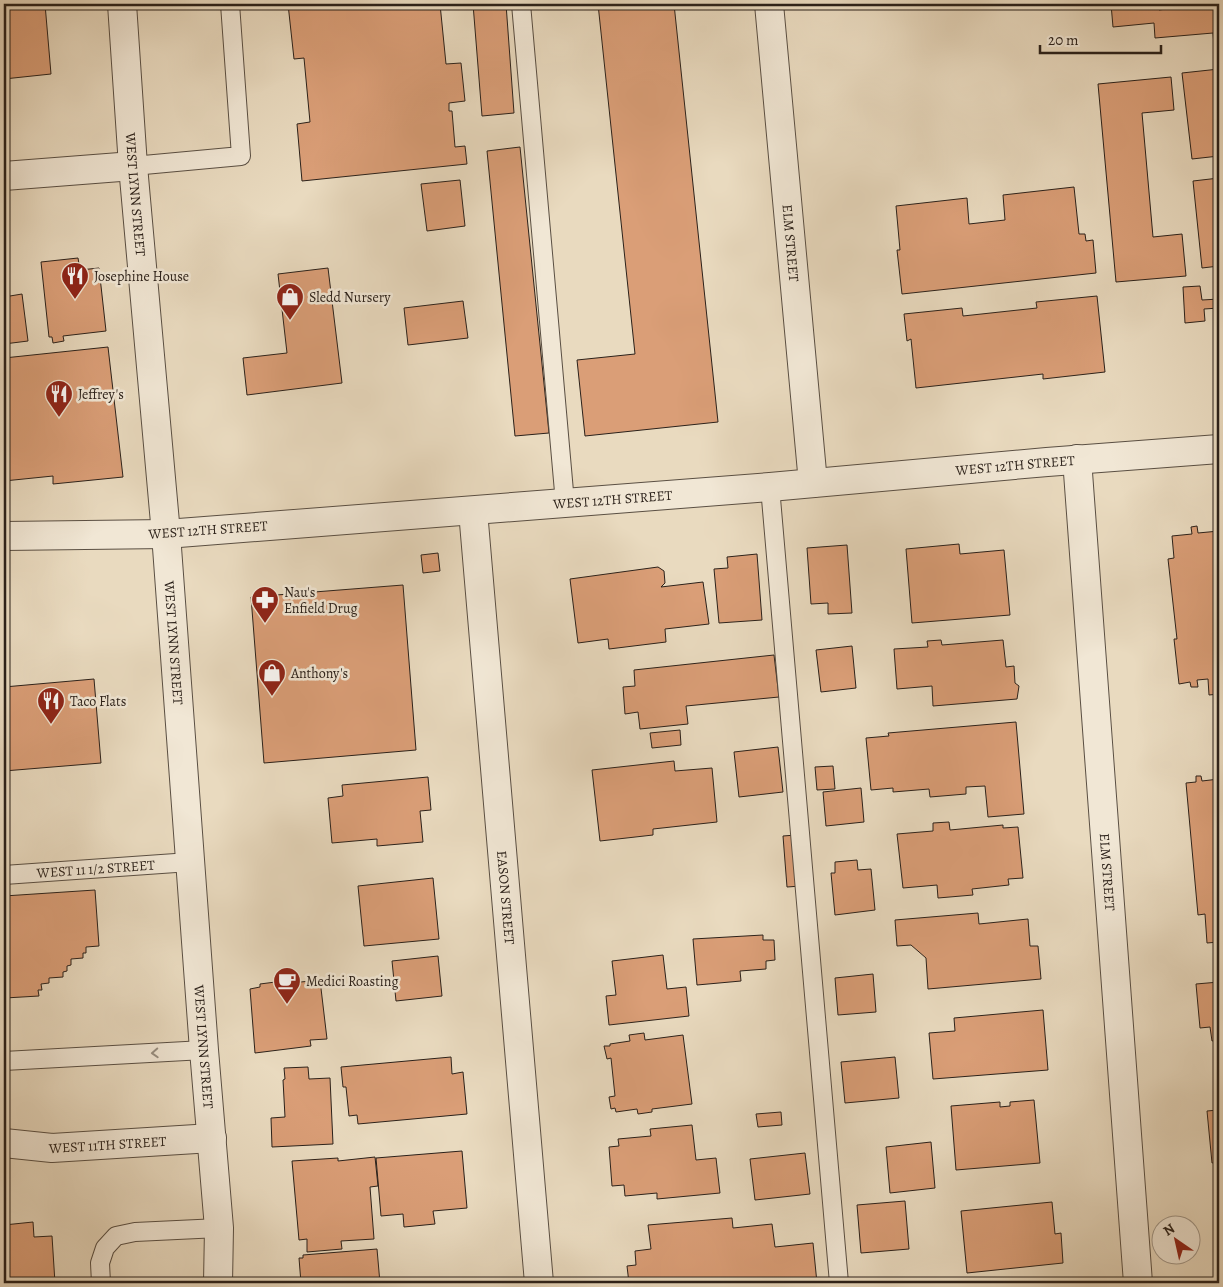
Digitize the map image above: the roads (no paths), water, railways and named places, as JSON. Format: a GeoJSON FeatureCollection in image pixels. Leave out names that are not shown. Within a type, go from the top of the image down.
{"type":"FeatureCollection","features":[{"type":"Feature","properties":{"kind":"street","name":"WEST LYNN STREET"},"geometry":{"type":"LineString","coordinates":[[122,4],[133,166],[166,534],[219,1228],[218,1283]]}},
{"type":"Feature","properties":{"kind":"street","name":"ELM STREET"},"geometry":{"type":"LineString","coordinates":[[769,4],[813,484]]}},
{"type":"Feature","properties":{"kind":"street"},"geometry":{"type":"LineString","coordinates":[[4,176],[133,166]]}},
{"type":"Feature","properties":{"kind":"street","name":"WEST 12TH STREET"},"geometry":{"type":"LineString","coordinates":[[4,536],[166,534],[813,484],[1219,449]]}},
{"type":"Feature","properties":{"kind":"street","name":"ELM STREET"},"geometry":{"type":"LineString","coordinates":[[1078,460],[1138,1283]]}},
{"type":"Feature","properties":{"kind":"street","name":"EASON STREET"},"geometry":{"type":"LineString","coordinates":[[473,511],[539,1283]]}},
{"type":"Feature","properties":{"kind":"street","name":"WEST 11TH STREET"},"geometry":{"type":"LineString","coordinates":[[4,1143],[52,1148],[212,1138]]}},
{"type":"Feature","properties":{"kind":"lane"},"geometry":{"type":"LineString","coordinates":[[133,166],[241,156],[230,4]]}},
{"type":"Feature","properties":{"kind":"lane"},"geometry":{"type":"LineString","coordinates":[[521,4],[564,503]]}},
{"type":"Feature","properties":{"kind":"lane"},"geometry":{"type":"LineString","coordinates":[[770,487],[839,1283]]}},
{"type":"Feature","properties":{"kind":"lane","name":"WEST 11 1/2 STREET"},"geometry":{"type":"LineString","coordinates":[[4,875],[190,862]]}},
{"type":"Feature","properties":{"kind":"lane"},"geometry":{"type":"LineString","coordinates":[[4,1061],[204,1050]]}},
{"type":"Feature","properties":{"kind":"lane"},"geometry":{"type":"LineString","coordinates":[[100,1283],[100,1264],[105,1248],[116,1236],[135,1232],[219,1228]]}},
{"type":"Feature","properties":{"kind":"place","name":"Josephine House"},"geometry":{"type":"Point","coordinates":[75,300]}},
{"type":"Feature","properties":{"kind":"place","name":"Sledd Nursery"},"geometry":{"type":"Point","coordinates":[290,321]}},
{"type":"Feature","properties":{"kind":"place","name":"Jeffrey's"},"geometry":{"type":"Point","coordinates":[59,418]}},
{"type":"Feature","properties":{"kind":"place","name":"Nau's Enfield Drug"},"geometry":{"type":"Point","coordinates":[265,624]}},
{"type":"Feature","properties":{"kind":"place","name":"Anthony's"},"geometry":{"type":"Point","coordinates":[272,697]}},
{"type":"Feature","properties":{"kind":"place","name":"Taco Flats"},"geometry":{"type":"Point","coordinates":[51,725]}},
{"type":"Feature","properties":{"kind":"place","name":"Medici Roasting"},"geometry":{"type":"Point","coordinates":[287,1005]}}]}
